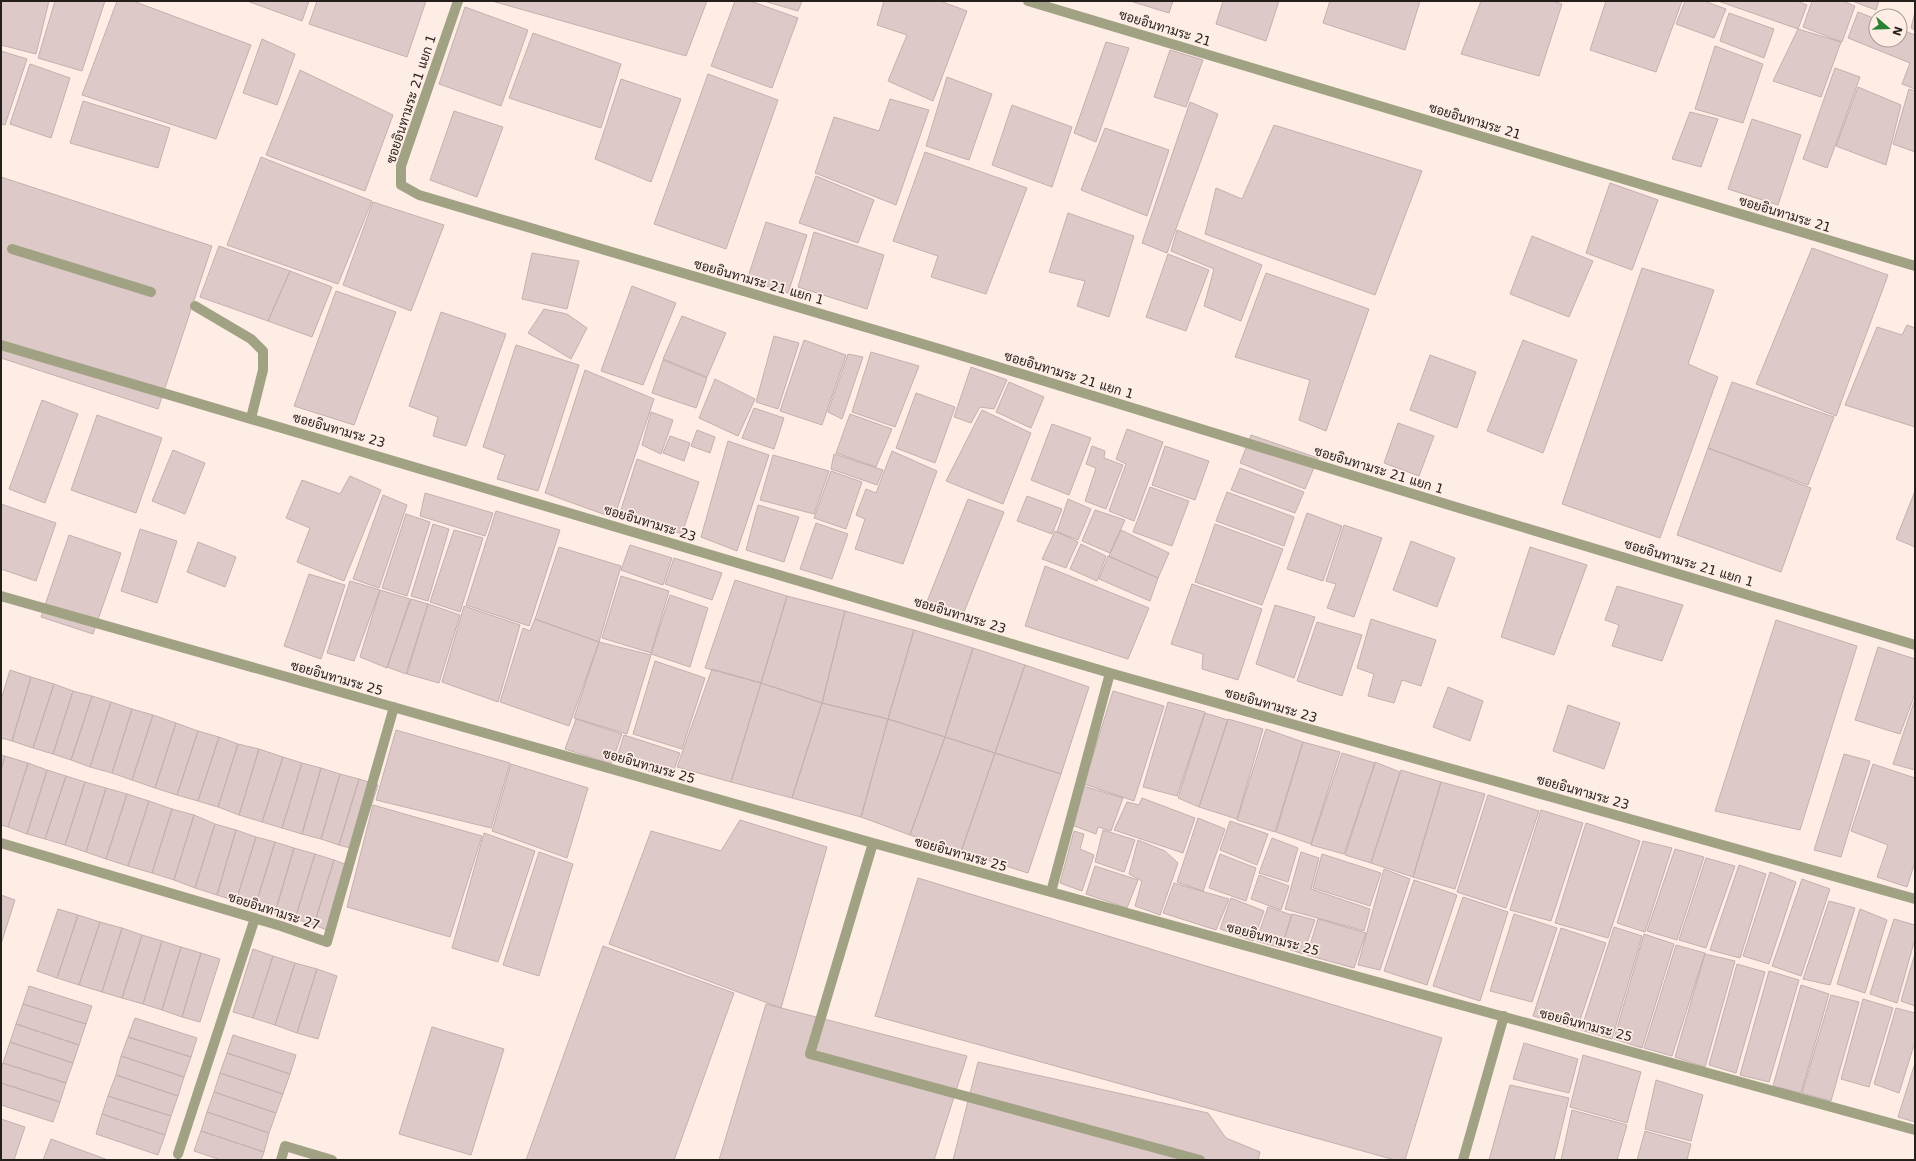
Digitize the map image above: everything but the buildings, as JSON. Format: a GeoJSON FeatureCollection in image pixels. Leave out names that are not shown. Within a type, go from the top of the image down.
{"type":"FeatureCollection","features":[{"type":"Feature","properties":{"kind":"street","name":"ซอยอินทามระ 21 แยก 1"},"geometry":{"type":"LineString","coordinates":[[458,1],[401,166],[401,184],[419,195],[942,350],[1452,506],[1915,645]]}},
{"type":"Feature","properties":{"kind":"street","name":"ซอยอินทามระ 21"},"geometry":{"type":"LineString","coordinates":[[1028,1],[1915,266]]}},
{"type":"Feature","properties":{"kind":"street"},"geometry":{"type":"LineString","coordinates":[[12,249],[151,292]]}},
{"type":"Feature","properties":{"kind":"street"},"geometry":{"type":"LineString","coordinates":[[195,306],[251,339],[263,351],[263,370],[251,418]]}},
{"type":"Feature","properties":{"kind":"street","name":"ซอยอินทามระ 23"},"geometry":{"type":"LineString","coordinates":[[1,345],[1110,673],[1915,899]]}},
{"type":"Feature","properties":{"kind":"street","name":"ซอยอินทามระ 25"},"geometry":{"type":"LineString","coordinates":[[1,596],[873,843],[1915,1130]]}},
{"type":"Feature","properties":{"kind":"street"},"geometry":{"type":"LineString","coordinates":[[1051,892],[1110,673]]}},
{"type":"Feature","properties":{"kind":"street","name":"ซอยอินทามระ 27"},"geometry":{"type":"LineString","coordinates":[[1,843],[255,918],[327,942],[394,708]]}},
{"type":"Feature","properties":{"kind":"street"},"geometry":{"type":"LineString","coordinates":[[873,843],[810,1054],[1200,1160]]}},
{"type":"Feature","properties":{"kind":"street"},"geometry":{"type":"LineString","coordinates":[[178,1154],[255,918]]}},
{"type":"Feature","properties":{"kind":"street"},"geometry":{"type":"LineString","coordinates":[[1463,1160],[1504,1016]]}},
{"type":"Feature","properties":{"kind":"street"},"geometry":{"type":"LineString","coordinates":[[281,1160],[285,1146],[332,1160]]}}]}
